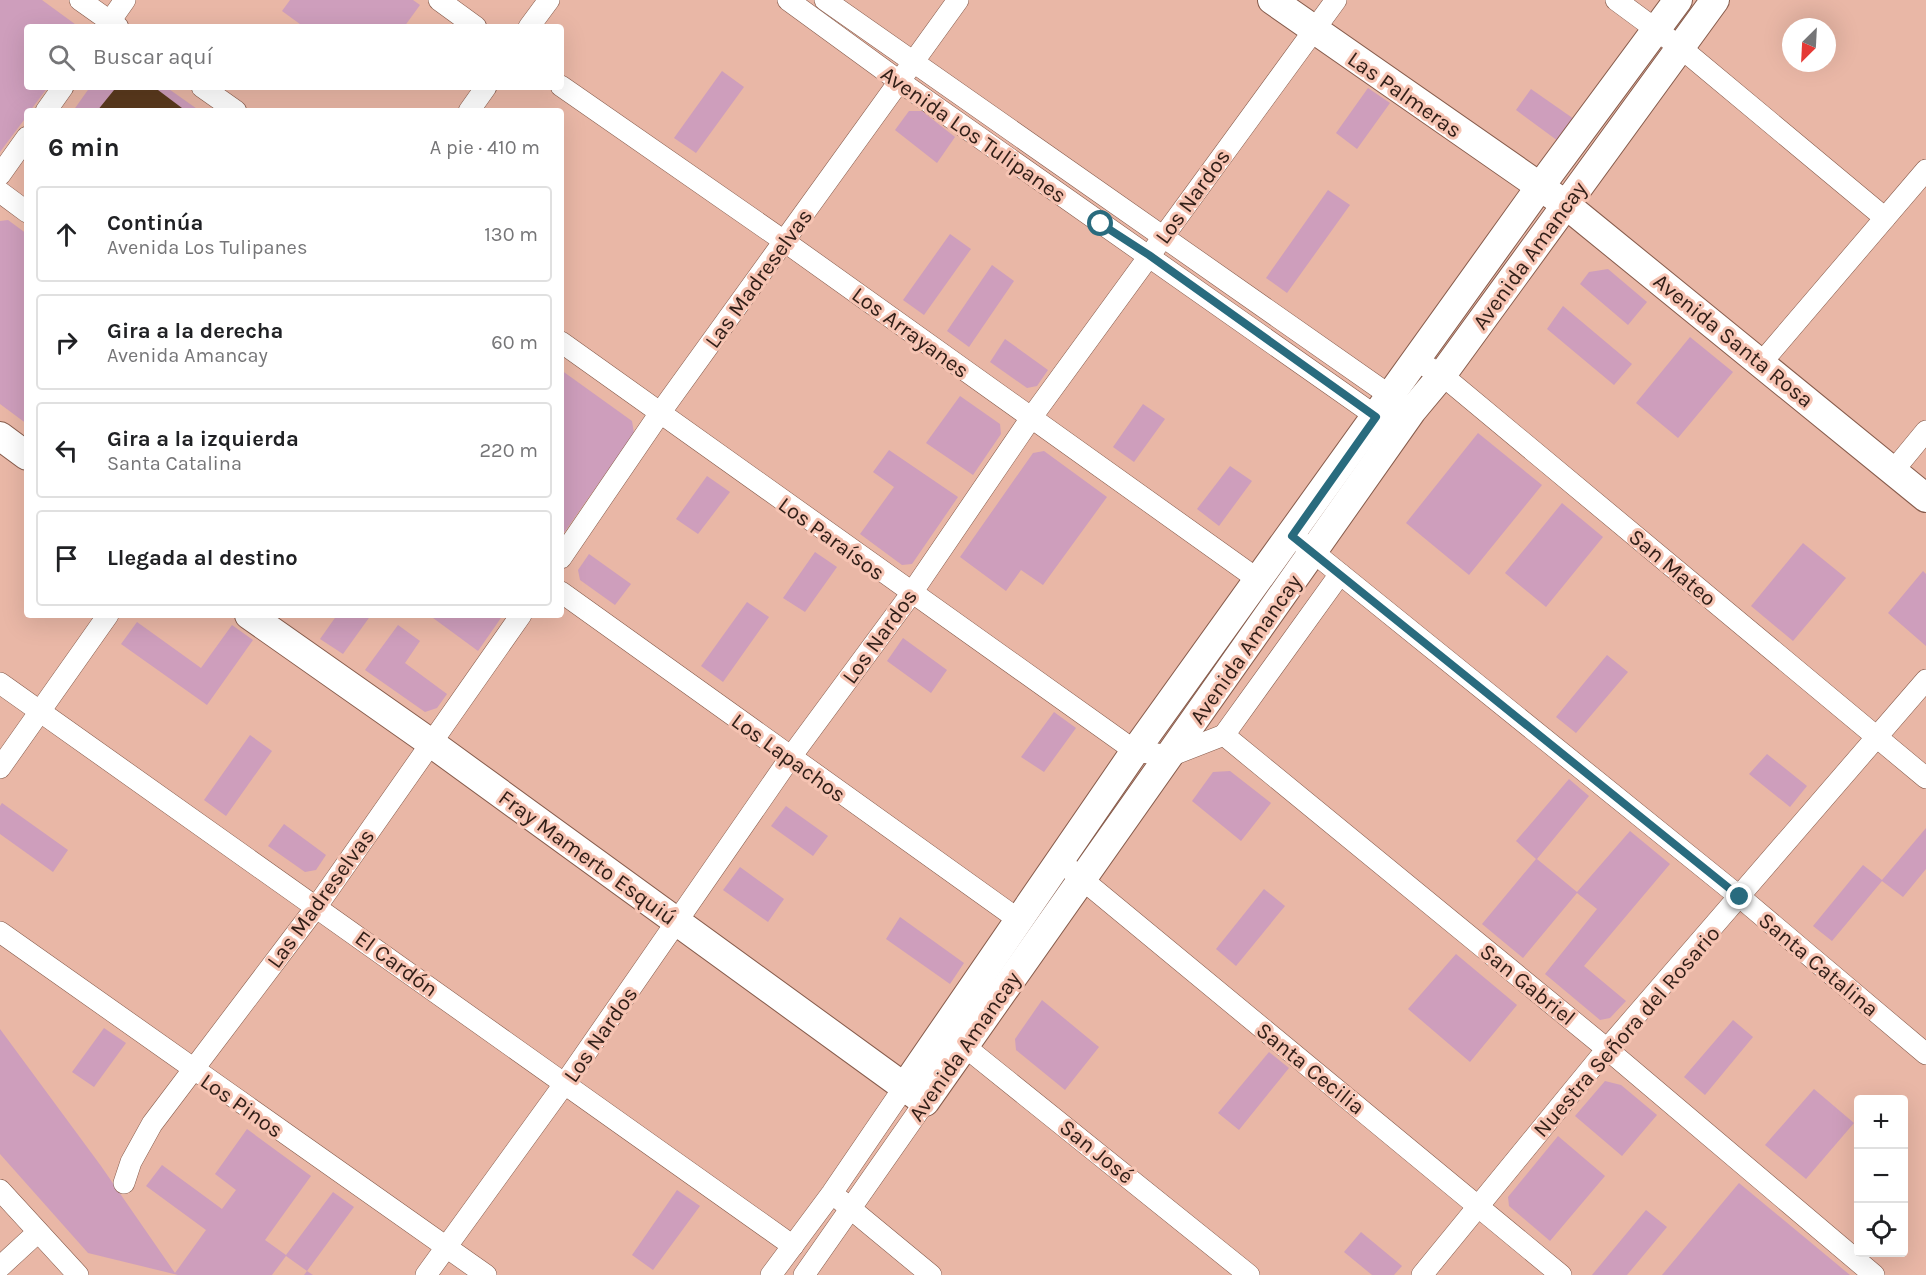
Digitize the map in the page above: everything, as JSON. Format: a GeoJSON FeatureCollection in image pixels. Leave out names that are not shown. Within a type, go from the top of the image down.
{"type":"FeatureCollection","features":[{"type":"Feature","properties":{"kind":"street"},"geometry":{"type":"LineString","coordinates":[[80,0],[110,24]]}},
{"type":"Feature","properties":{"kind":"street"},"geometry":{"type":"LineString","coordinates":[[112,24],[125,0]]}},
{"type":"Feature","properties":{"kind":"street"},"geometry":{"type":"LineString","coordinates":[[439,0],[472,24]]}},
{"type":"Feature","properties":{"kind":"street"},"geometry":{"type":"LineString","coordinates":[[531,24],[549,0]]}},
{"type":"Feature","properties":{"kind":"street","name":"Avenida Los Tulipanes"},"geometry":{"type":"LineString","coordinates":[[788,0],[899,81],[1149,255],[1394,414]]}},
{"type":"Feature","properties":{"kind":"street","name":"Avenida Los Tulipanes"},"geometry":{"type":"LineString","coordinates":[[825,0],[1162,236],[1394,414]]}},
{"type":"Feature","properties":{"kind":"street","name":"Las Madreselvas"},"geometry":{"type":"LineString","coordinates":[[564,554],[660,413],[958,0]]}},
{"type":"Feature","properties":{"kind":"street","name":"Las Palmeras"},"geometry":{"type":"LineString","coordinates":[[1272,0],[1539,188]]}},
{"type":"Feature","properties":{"kind":"street","name":"Los Nardos"},"geometry":{"type":"LineString","coordinates":[[426,1275],[565,1083],[790,758],[911,594],[1031,418],[1336,0]]}},
{"type":"Feature","properties":{"kind":"street"},"geometry":{"type":"LineString","coordinates":[[1616,0],[1681,48],[1885,218]]}},
{"type":"Feature","properties":{"kind":"street","name":"Avenida Amancay"},"geometry":{"type":"LineString","coordinates":[[804,1275],[850,1208],[915,1094],[954,1037],[1083,880],[1170,756],[1302,544],[1394,414],[1417,361],[1539,188],[1678,0]]}},
{"type":"Feature","properties":{"kind":"street","name":"Avenida Amancay"},"geometry":{"type":"LineString","coordinates":[[1394,414],[1442,375],[1714,0]]}},
{"type":"Feature","properties":{"kind":"street","name":"Los Arrayanes"},"geometry":{"type":"LineString","coordinates":[[564,88],[784,241],[1260,580]]}},
{"type":"Feature","properties":{"kind":"street"},"geometry":{"type":"LineString","coordinates":[[48,108],[61,90]]}},
{"type":"Feature","properties":{"kind":"street"},"geometry":{"type":"LineString","coordinates":[[206,90],[232,108]]}},
{"type":"Feature","properties":{"kind":"street"},"geometry":{"type":"LineString","coordinates":[[471,108],[484,90]]}},
{"type":"Feature","properties":{"kind":"street"},"geometry":{"type":"LineString","coordinates":[[0,175],[24,141]]}},
{"type":"Feature","properties":{"kind":"street"},"geometry":{"type":"LineString","coordinates":[[1762,362],[1926,170]]}},
{"type":"Feature","properties":{"kind":"street","name":"Avenida Santa Rosa"},"geometry":{"type":"LineString","coordinates":[[1539,188],[1565,204],[1762,362],[1926,498]]}},
{"type":"Feature","properties":{"kind":"street"},"geometry":{"type":"LineString","coordinates":[[0,192],[24,210]]}},
{"type":"Feature","properties":{"kind":"street","name":"Los Paraísos"},"geometry":{"type":"LineString","coordinates":[[564,344],[911,594],[1135,751]]}},
{"type":"Feature","properties":{"kind":"street","name":"San Mateo"},"geometry":{"type":"LineString","coordinates":[[1417,361],[1442,375],[1926,778]]}},
{"type":"Feature","properties":{"kind":"street"},"geometry":{"type":"LineString","coordinates":[[1893,471],[1926,431]]}},
{"type":"Feature","properties":{"kind":"street"},"geometry":{"type":"LineString","coordinates":[[0,436],[24,454]]}},
{"type":"Feature","properties":{"kind":"street","name":"Avenida Amancay"},"geometry":{"type":"LineString","coordinates":[[954,1037],[1019,920],[1135,751],[1260,580],[1302,544]]}},
{"type":"Feature","properties":{"kind":"street","name":"Santa Catalina"},"geometry":{"type":"LineString","coordinates":[[1302,544],[1740,897],[1926,1053]]}},
{"type":"Feature","properties":{"kind":"street"},"geometry":{"type":"LineString","coordinates":[[1135,751],[1170,756],[1224,735],[1340,574]]}},
{"type":"Feature","properties":{"kind":"street","name":"Los Lapachos"},"geometry":{"type":"LineString","coordinates":[[564,594],[1019,920]]}},
{"type":"Feature","properties":{"kind":"street"},"geometry":{"type":"LineString","coordinates":[[0,768],[106,618]]}},
{"type":"Feature","properties":{"kind":"street","name":"Fray Mamerto Esquiú"},"geometry":{"type":"LineString","coordinates":[[253,618],[431,743],[915,1094]]}},
{"type":"Feature","properties":{"kind":"street","name":"Las Madreselvas"},"geometry":{"type":"LineString","coordinates":[[124,1183],[131,1162],[152,1124],[317,906],[519,618]]}},
{"type":"Feature","properties":{"kind":"street","name":"Nuestra Señora del Rosario"},"geometry":{"type":"LineString","coordinates":[[1422,1275],[1607,1049],[1926,680]]}},
{"type":"Feature","properties":{"kind":"street","name":"El Cardón"},"geometry":{"type":"LineString","coordinates":[[0,683],[793,1246]]}},
{"type":"Feature","properties":{"kind":"street","name":"San Gabriel"},"geometry":{"type":"LineString","coordinates":[[1224,735],[1607,1049],[1874,1275]]}},
{"type":"Feature","properties":{"kind":"street","name":"Santa Cecilia"},"geometry":{"type":"LineString","coordinates":[[1060,861],[1561,1275]]}},
{"type":"Feature","properties":{"kind":"street","name":"Los Pinos"},"geometry":{"type":"LineString","coordinates":[[0,932],[192,1070],[486,1275]]}},
{"type":"Feature","properties":{"kind":"street","name":"San José"},"geometry":{"type":"LineString","coordinates":[[954,1037],[1249,1275]]}},
{"type":"Feature","properties":{"kind":"street","name":"Avenida Amancay"},"geometry":{"type":"LineString","coordinates":[[771,1275],[832,1194],[915,1094]]}},
{"type":"Feature","properties":{"kind":"street"},"geometry":{"type":"LineString","coordinates":[[0,1190],[78,1275]]}},
{"type":"Feature","properties":{"kind":"street"},"geometry":{"type":"LineString","coordinates":[[832,1194],[932,1275]]}},
{"type":"Feature","properties":{"kind":"street"},"geometry":{"type":"LineString","coordinates":[[0,1267],[38,1232]]}},
{"type":"Feature","properties":{"kind":"shaded area"},"geometry":{"type":"Polygon","coordinates":[[[0,0],[42,0],[75,24],[24,24],[24,90],[46,90],[32,108],[24,108],[24,120],[0,152],[0,0]]]}},
{"type":"Feature","properties":{"kind":"shaded area"},"geometry":{"type":"Polygon","coordinates":[[[290,0],[413,0],[420,5],[406,24],[300,24],[282,11],[290,0]]]}},
{"type":"Feature","properties":{"kind":"shaded area"},"geometry":{"type":"Polygon","coordinates":[[[722,71],[744,87],[696,153],[674,138],[722,71]]]}},
{"type":"Feature","properties":{"kind":"shaded area"},"geometry":{"type":"Polygon","coordinates":[[[1368,88],[1390,103],[1357,149],[1336,133],[1368,88]]]}},
{"type":"Feature","properties":{"kind":"shaded area"},"geometry":{"type":"Polygon","coordinates":[[[1531,89],[1574,119],[1558,141],[1516,110],[1531,89]]]}},
{"type":"Feature","properties":{"kind":"shaded area"},"geometry":{"type":"Polygon","coordinates":[[[88,90],[170,90],[196,108],[75,108],[88,90]]]}},
{"type":"Feature","properties":{"kind":"shaded area"},"geometry":{"type":"Polygon","coordinates":[[[909,111],[922,111],[955,137],[937,163],[895,130],[909,111]]]}},
{"type":"Feature","properties":{"kind":"shaded area"},"geometry":{"type":"Polygon","coordinates":[[[1328,190],[1350,205],[1287,293],[1266,278],[1328,190]]]}},
{"type":"Feature","properties":{"kind":"shaded area"},"geometry":{"type":"Polygon","coordinates":[[[8,220],[24,232],[24,422],[0,404],[0,221],[8,220]]]}},
{"type":"Feature","properties":{"kind":"shaded area"},"geometry":{"type":"Polygon","coordinates":[[[950,234],[971,249],[924,315],[903,300],[950,234]]]}},
{"type":"Feature","properties":{"kind":"shaded area"},"geometry":{"type":"Polygon","coordinates":[[[992,265],[1014,281],[969,347],[947,331],[992,265]]]}},
{"type":"Feature","properties":{"kind":"shaded area"},"geometry":{"type":"Polygon","coordinates":[[[1608,269],[1647,302],[1628,325],[1580,284],[1589,272],[1608,269]]]}},
{"type":"Feature","properties":{"kind":"shaded area"},"geometry":{"type":"Polygon","coordinates":[[[1563,306],[1632,364],[1614,385],[1547,329],[1563,306]]]}},
{"type":"Feature","properties":{"kind":"shaded area"},"geometry":{"type":"Polygon","coordinates":[[[1690,337],[1733,372],[1678,438],[1636,403],[1690,337]]]}},
{"type":"Feature","properties":{"kind":"shaded area"},"geometry":{"type":"Polygon","coordinates":[[[1005,339],[1048,370],[1037,386],[1027,388],[990,362],[1005,339]]]}},
{"type":"Feature","properties":{"kind":"shaded area"},"geometry":{"type":"Polygon","coordinates":[[[564,372],[632,421],[634,433],[564,533],[564,372]]]}},
{"type":"Feature","properties":{"kind":"shaded area"},"geometry":{"type":"Polygon","coordinates":[[[960,396],[1000,424],[1001,434],[973,475],[926,443],[960,396]]]}},
{"type":"Feature","properties":{"kind":"shaded area"},"geometry":{"type":"Polygon","coordinates":[[[1143,404],[1165,419],[1134,462],[1113,447],[1143,404]]]}},
{"type":"Feature","properties":{"kind":"shaded area"},"geometry":{"type":"Polygon","coordinates":[[[1478,433],[1542,485],[1469,575],[1406,523],[1478,433]]]}},
{"type":"Feature","properties":{"kind":"shaded area"},"geometry":{"type":"Polygon","coordinates":[[[889,450],[958,497],[912,564],[902,565],[860,534],[894,487],[873,472],[889,450]]]}},
{"type":"Feature","properties":{"kind":"shaded area"},"geometry":{"type":"Polygon","coordinates":[[[1044,451],[1107,497],[1043,585],[1021,570],[1006,591],[960,557],[1033,453],[1044,451]]]}},
{"type":"Feature","properties":{"kind":"shaded area"},"geometry":{"type":"Polygon","coordinates":[[[1230,466],[1252,481],[1219,526],[1197,509],[1230,466]]]}},
{"type":"Feature","properties":{"kind":"shaded area"},"geometry":{"type":"Polygon","coordinates":[[[707,476],[730,492],[698,534],[676,519],[707,476]]]}},
{"type":"Feature","properties":{"kind":"shaded area"},"geometry":{"type":"Polygon","coordinates":[[[1562,503],[1603,537],[1546,607],[1505,573],[1562,503]]]}},
{"type":"Feature","properties":{"kind":"shaded area"},"geometry":{"type":"Polygon","coordinates":[[[1803,543],[1846,578],[1793,641],[1751,606],[1803,543]]]}},
{"type":"Feature","properties":{"kind":"shaded area"},"geometry":{"type":"Polygon","coordinates":[[[815,552],[837,567],[805,612],[783,598],[815,552]]]}},
{"type":"Feature","properties":{"kind":"shaded area"},"geometry":{"type":"Polygon","coordinates":[[[589,554],[631,584],[615,605],[580,580],[578,570],[589,554]]]}},
{"type":"Feature","properties":{"kind":"shaded area"},"geometry":{"type":"Polygon","coordinates":[[[1923,571],[1926,574],[1926,646],[1888,613],[1923,571]]]}},
{"type":"Feature","properties":{"kind":"shaded area"},"geometry":{"type":"Polygon","coordinates":[[[747,602],[769,617],[723,682],[701,666],[747,602]]]}},
{"type":"Feature","properties":{"kind":"shaded area"},"geometry":{"type":"Polygon","coordinates":[[[335,618],[369,618],[343,654],[320,639],[335,618]]]}},
{"type":"Feature","properties":{"kind":"shaded area"},"geometry":{"type":"Polygon","coordinates":[[[433,618],[501,618],[478,651],[433,618]]]}},
{"type":"Feature","properties":{"kind":"shaded area"},"geometry":{"type":"Polygon","coordinates":[[[137,622],[201,668],[232,625],[253,640],[207,705],[121,644],[137,622]]]}},
{"type":"Feature","properties":{"kind":"shaded area"},"geometry":{"type":"Polygon","coordinates":[[[398,625],[420,641],[405,663],[447,694],[437,708],[425,712],[365,670],[398,625]]]}},
{"type":"Feature","properties":{"kind":"shaded area"},"geometry":{"type":"Polygon","coordinates":[[[903,638],[947,670],[931,693],[887,661],[903,638]]]}},
{"type":"Feature","properties":{"kind":"shaded area"},"geometry":{"type":"Polygon","coordinates":[[[1607,655],[1628,672],[1576,733],[1556,717],[1607,655]]]}},
{"type":"Feature","properties":{"kind":"shaded area"},"geometry":{"type":"Polygon","coordinates":[[[1054,712],[1076,728],[1044,772],[1021,757],[1054,712]]]}},
{"type":"Feature","properties":{"kind":"shaded area"},"geometry":{"type":"Polygon","coordinates":[[[250,735],[272,751],[226,816],[204,800],[250,735]]]}},
{"type":"Feature","properties":{"kind":"shaded area"},"geometry":{"type":"Polygon","coordinates":[[[1767,754],[1807,786],[1790,807],[1749,774],[1767,754]]]}},
{"type":"Feature","properties":{"kind":"shaded area"},"geometry":{"type":"Polygon","coordinates":[[[1230,771],[1271,803],[1241,841],[1192,801],[1213,772],[1230,771]]]}},
{"type":"Feature","properties":{"kind":"shaded area"},"geometry":{"type":"Polygon","coordinates":[[[1569,779],[1589,796],[1537,859],[1577,892],[1630,831],[1670,864],[1584,966],[1626,1001],[1610,1018],[1600,1020],[1545,974],[1597,909],[1577,893],[1523,958],[1482,924],[1536,859],[1516,841],[1569,779]]]}},
{"type":"Feature","properties":{"kind":"shaded area"},"geometry":{"type":"Polygon","coordinates":[[[2,803],[68,850],[53,872],[0,834],[0,806],[2,803]]]}},
{"type":"Feature","properties":{"kind":"shaded area"},"geometry":{"type":"Polygon","coordinates":[[[786,806],[828,836],[813,856],[771,826],[786,806]]]}},
{"type":"Feature","properties":{"kind":"shaded area"},"geometry":{"type":"Polygon","coordinates":[[[284,824],[326,855],[316,870],[305,872],[268,846],[284,824]]]}},
{"type":"Feature","properties":{"kind":"shaded area"},"geometry":{"type":"Polygon","coordinates":[[[1926,828],[1926,869],[1903,897],[1882,881],[1832,941],[1813,926],[1863,865],[1882,880],[1926,828]]]}},
{"type":"Feature","properties":{"kind":"shaded area"},"geometry":{"type":"Polygon","coordinates":[[[740,867],[784,899],[768,922],[723,890],[740,867]]]}},
{"type":"Feature","properties":{"kind":"shaded area"},"geometry":{"type":"Polygon","coordinates":[[[1264,889],[1285,906],[1236,966],[1216,949],[1264,889]]]}},
{"type":"Feature","properties":{"kind":"shaded area"},"geometry":{"type":"Polygon","coordinates":[[[900,917],[964,963],[950,984],[886,939],[900,917]]]}},
{"type":"Feature","properties":{"kind":"shaded area"},"geometry":{"type":"Polygon","coordinates":[[[1456,954],[1517,1005],[1470,1062],[1408,1009],[1456,954]]]}},
{"type":"Feature","properties":{"kind":"shaded area"},"geometry":{"type":"Polygon","coordinates":[[[1042,1000],[1099,1047],[1065,1090],[1016,1050],[1015,1039],[1042,1000]]]}},
{"type":"Feature","properties":{"kind":"shaded area"},"geometry":{"type":"Polygon","coordinates":[[[1733,1020],[1753,1037],[1705,1095],[1684,1077],[1733,1020]]]}},
{"type":"Feature","properties":{"kind":"shaded area"},"geometry":{"type":"Polygon","coordinates":[[[104,1028],[126,1043],[94,1087],[72,1072],[104,1028]]]}},
{"type":"Feature","properties":{"kind":"shaded area"},"geometry":{"type":"Polygon","coordinates":[[[0,1029],[101,1166],[175,1273],[206,1230],[146,1186],[162,1165],[222,1209],[236,1190],[215,1174],[247,1129],[311,1176],[265,1240],[286,1255],[333,1192],[354,1207],[307,1271],[286,1256],[272,1275],[178,1275],[88,1253],[0,1154],[0,1029]]]}},
{"type":"Feature","properties":{"kind":"shaded area"},"geometry":{"type":"Polygon","coordinates":[[[1269,1052],[1289,1068],[1239,1130],[1218,1113],[1269,1052]]]}},
{"type":"Feature","properties":{"kind":"shaded area"},"geometry":{"type":"Polygon","coordinates":[[[1605,1081],[1621,1085],[1657,1115],[1622,1156],[1575,1116],[1605,1081]]]}},
{"type":"Feature","properties":{"kind":"shaded area"},"geometry":{"type":"Polygon","coordinates":[[[1814,1089],[1854,1123],[1806,1179],[1765,1145],[1814,1089]]]}},
{"type":"Feature","properties":{"kind":"shaded area"},"geometry":{"type":"Polygon","coordinates":[[[1558,1136],[1605,1176],[1550,1241],[1509,1206],[1508,1197],[1558,1136]]]}},
{"type":"Feature","properties":{"kind":"shaded area"},"geometry":{"type":"Polygon","coordinates":[[[1739,1183],[1850,1275],[1662,1275],[1739,1183]]]}},
{"type":"Feature","properties":{"kind":"shaded area"},"geometry":{"type":"Polygon","coordinates":[[[677,1190],[700,1206],[653,1270],[632,1255],[677,1190]]]}},
{"type":"Feature","properties":{"kind":"shaded area"},"geometry":{"type":"Polygon","coordinates":[[[1646,1210],[1667,1227],[1627,1275],[1592,1275],[1646,1210]]]}},
{"type":"Feature","properties":{"kind":"shaded area"},"geometry":{"type":"Polygon","coordinates":[[[1361,1232],[1402,1266],[1394,1275],[1372,1275],[1344,1252],[1361,1232]]]}},
{"type":"Feature","properties":{"kind":"building"},"geometry":{"type":"Polygon","coordinates":[[[114,90],[158,90],[182,108],[99,108],[114,90]]]}},
{"type":"Feature","properties":{"kind":"route"},"geometry":{"type":"LineString","coordinates":[[1101,224],[1149,255],[1376,417],[1292,536],[1740,897]]}}]}
